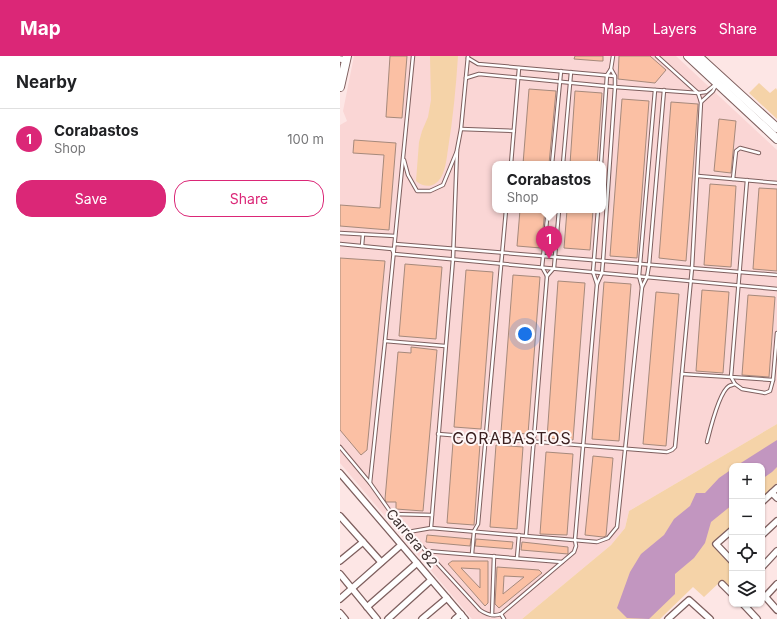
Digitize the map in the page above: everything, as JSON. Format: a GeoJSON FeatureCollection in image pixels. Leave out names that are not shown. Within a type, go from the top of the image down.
{"type":"FeatureCollection","features":[{"type":"Feature","properties":{"kind":"main road"},"geometry":{"type":"LineString","coordinates":[[688,56],[720,80],[777,128]]}},
{"type":"Feature","properties":{"kind":"main road"},"geometry":{"type":"LineString","coordinates":[[698,56],[777,139]]}},
{"type":"Feature","properties":{"kind":"main road"},"geometry":{"type":"LineString","coordinates":[[340,86],[344,58]]}},
{"type":"Feature","properties":{"kind":"street","name":"Carrera 82"},"geometry":{"type":"LineString","coordinates":[[340,473],[465,619]]}},
{"type":"Feature","properties":{"kind":"street"},"geometry":{"type":"LineString","coordinates":[[765,499],[777,488]]}},
{"type":"Feature","properties":{"kind":"street"},"geometry":{"type":"LineString","coordinates":[[772,493],[777,498]]}},
{"type":"Feature","properties":{"kind":"street"},"geometry":{"type":"LineString","coordinates":[[341,519],[381,562]]}},
{"type":"Feature","properties":{"kind":"street"},"geometry":{"type":"LineString","coordinates":[[765,532],[777,521]]}},
{"type":"Feature","properties":{"kind":"street"},"geometry":{"type":"LineString","coordinates":[[729,533],[716,544],[729,558]]}},
{"type":"Feature","properties":{"kind":"street"},"geometry":{"type":"LineString","coordinates":[[340,562],[363,542]]}},
{"type":"Feature","properties":{"kind":"street"},"geometry":{"type":"LineString","coordinates":[[340,599],[401,544]]}},
{"type":"Feature","properties":{"kind":"street"},"geometry":{"type":"LineString","coordinates":[[765,563],[777,551]]}},
{"type":"Feature","properties":{"kind":"street"},"geometry":{"type":"LineString","coordinates":[[367,607],[417,563]]}},
{"type":"Feature","properties":{"kind":"street"},"geometry":{"type":"LineString","coordinates":[[340,574],[378,619]]}},
{"type":"Feature","properties":{"kind":"street"},"geometry":{"type":"LineString","coordinates":[[388,619],[432,580]]}},
{"type":"Feature","properties":{"kind":"street"},"geometry":{"type":"LineString","coordinates":[[722,584],[729,591]]}},
{"type":"Feature","properties":{"kind":"street"},"geometry":{"type":"LineString","coordinates":[[765,594],[777,584]]}},
{"type":"Feature","properties":{"kind":"street"},"geometry":{"type":"LineString","coordinates":[[765,596],[777,610]]}},
{"type":"Feature","properties":{"kind":"street"},"geometry":{"type":"LineString","coordinates":[[422,619],[447,598]]}},
{"type":"Feature","properties":{"kind":"street"},"geometry":{"type":"LineString","coordinates":[[668,619],[689,600],[706,618]]}},
{"type":"Feature","properties":{"kind":"street"},"geometry":{"type":"LineString","coordinates":[[746,607],[757,619]]}},
{"type":"Feature","properties":{"kind":"street"},"geometry":{"type":"LineString","coordinates":[[340,613],[345,619]]}},
{"type":"Feature","properties":{"kind":"street"},"geometry":{"type":"LineString","coordinates":[[455,619],[461,614]]}},
{"type":"Feature","properties":{"kind":"lane"},"geometry":{"type":"LineString","coordinates":[[370,483],[386,341],[413,56]]}},
{"type":"Feature","properties":{"kind":"lane"},"geometry":{"type":"LineString","coordinates":[[601,161],[607,75],[611,69],[613,56]]}},
{"type":"Feature","properties":{"kind":"lane"},"geometry":{"type":"LineString","coordinates":[[438,434],[667,452],[675,447],[692,268],[702,102],[698,93],[657,56]]}},
{"type":"Feature","properties":{"kind":"lane"},"geometry":{"type":"LineString","coordinates":[[431,528],[453,259],[457,150],[461,128],[468,57],[478,64],[615,76]]}},
{"type":"Feature","properties":{"kind":"lane"},"geometry":{"type":"LineString","coordinates":[[510,161],[519,68]]}},
{"type":"Feature","properties":{"kind":"lane"},"geometry":{"type":"LineString","coordinates":[[597,284],[602,273],[615,87],[615,76],[611,69]]}},
{"type":"Feature","properties":{"kind":"lane"},"geometry":{"type":"LineString","coordinates":[[552,161],[561,71]]}},
{"type":"Feature","properties":{"kind":"lane"},"geometry":{"type":"LineString","coordinates":[[563,161],[571,72]]}},
{"type":"Feature","properties":{"kind":"lane"},"geometry":{"type":"LineString","coordinates":[[466,78],[479,74],[698,93],[706,92],[720,80]]}},
{"type":"Feature","properties":{"kind":"lane"},"geometry":{"type":"LineString","coordinates":[[702,102],[713,91],[720,80]]}},
{"type":"Feature","properties":{"kind":"lane"},"geometry":{"type":"LineString","coordinates":[[408,532],[431,528],[597,542],[608,538],[617,527],[642,287],[640,276],[655,90]]}},
{"type":"Feature","properties":{"kind":"lane"},"geometry":{"type":"LineString","coordinates":[[642,287],[647,277],[649,265],[664,90]]}},
{"type":"Feature","properties":{"kind":"lane"},"geometry":{"type":"LineString","coordinates":[[461,128],[514,131]]}},
{"type":"Feature","properties":{"kind":"lane"},"geometry":{"type":"LineString","coordinates":[[733,179],[736,151],[740,148],[759,153]]}},
{"type":"Feature","properties":{"kind":"lane"},"geometry":{"type":"LineString","coordinates":[[403,158],[408,175],[417,191],[430,191],[443,185],[457,150]]}},
{"type":"Feature","properties":{"kind":"lane"},"geometry":{"type":"LineString","coordinates":[[698,176],[777,183]]}},
{"type":"Feature","properties":{"kind":"lane"},"geometry":{"type":"LineString","coordinates":[[747,180],[731,377],[735,384],[742,389],[765,393],[770,391],[774,380],[777,333]]}},
{"type":"Feature","properties":{"kind":"lane"},"geometry":{"type":"LineString","coordinates":[[472,554],[474,532],[478,524],[506,213]]}},
{"type":"Feature","properties":{"kind":"lane"},"geometry":{"type":"LineString","coordinates":[[526,536],[546,276],[542,267],[548,213]]}},
{"type":"Feature","properties":{"kind":"lane"},"geometry":{"type":"LineString","coordinates":[[546,276],[554,268],[559,213]]}},
{"type":"Feature","properties":{"kind":"lane"},"geometry":{"type":"LineString","coordinates":[[340,447],[370,483],[392,514],[485,614],[501,614],[574,552],[576,546],[575,540],[597,284],[594,272],[594,261],[598,213]]}},
{"type":"Feature","properties":{"kind":"lane"},"geometry":{"type":"LineString","coordinates":[[340,233],[396,236]]}},
{"type":"Feature","properties":{"kind":"lane"},"geometry":{"type":"LineString","coordinates":[[362,246],[363,234]]}},
{"type":"Feature","properties":{"kind":"lane"},"geometry":{"type":"LineString","coordinates":[[340,244],[392,249]]}},
{"type":"Feature","properties":{"kind":"lane"},"geometry":{"type":"LineString","coordinates":[[395,244],[777,275]]}},
{"type":"Feature","properties":{"kind":"lane"},"geometry":{"type":"LineString","coordinates":[[392,249],[395,244]]}},
{"type":"Feature","properties":{"kind":"lane"},"geometry":{"type":"LineString","coordinates":[[392,249],[394,254]]}},
{"type":"Feature","properties":{"kind":"lane"},"geometry":{"type":"LineString","coordinates":[[394,254],[777,288]]}},
{"type":"Feature","properties":{"kind":"lane"},"geometry":{"type":"LineString","coordinates":[[386,341],[445,346]]}},
{"type":"Feature","properties":{"kind":"lane"},"geometry":{"type":"LineString","coordinates":[[682,374],[774,380]]}},
{"type":"Feature","properties":{"kind":"lane"},"geometry":{"type":"LineString","coordinates":[[707,442],[715,414],[724,392],[729,386],[735,384]]}},
{"type":"Feature","properties":{"kind":"lane"},"geometry":{"type":"LineString","coordinates":[[392,514],[432,515]]}},
{"type":"Feature","properties":{"kind":"lane"},"geometry":{"type":"LineString","coordinates":[[517,558],[519,535]]}},
{"type":"Feature","properties":{"kind":"lane"},"geometry":{"type":"LineString","coordinates":[[426,551],[562,562]]}},
{"type":"Feature","properties":{"kind":"lane"},"geometry":{"type":"LineString","coordinates":[[492,615],[494,556]]}},
{"type":"Feature","properties":{"kind":"lane"},"geometry":{"type":"LineString","coordinates":[[501,614],[504,619]]}},
{"type":"Feature","properties":{"kind":"shaded area"},"geometry":{"type":"Polygon","coordinates":[[[354,56],[676,56],[777,150],[777,424],[629,511],[625,528],[611,545],[522,619],[472,619],[340,463],[340,125],[347,121],[343,111],[354,56]]]}},
{"type":"Feature","properties":{"kind":"shaded area"},"geometry":{"type":"Polygon","coordinates":[[[430,56],[458,56],[453,114],[446,164],[438,181],[435,184],[428,186],[420,184],[416,181],[419,142],[428,117],[431,100],[430,56]]]}},
{"type":"Feature","properties":{"kind":"shaded area"},"geometry":{"type":"Polygon","coordinates":[[[759,83],[770,93],[776,88],[777,90],[777,119],[749,93],[759,83]]]}},
{"type":"Feature","properties":{"kind":"shaded area"},"geometry":{"type":"Polygon","coordinates":[[[777,424],[777,483],[765,494],[765,463],[729,463],[729,528],[713,543],[729,561],[729,586],[722,580],[704,597],[693,587],[660,619],[522,619],[611,545],[625,528],[629,511],[777,424]]]}},
{"type":"Feature","properties":{"kind":"shaded area"},"geometry":{"type":"Polygon","coordinates":[[[777,440],[777,467],[765,477],[765,463],[741,463],[777,440]]]}},
{"type":"Feature","properties":{"kind":"shaded area"},"geometry":{"type":"Polygon","coordinates":[[[729,471],[729,507],[711,522],[705,543],[694,558],[675,574],[675,594],[649,619],[627,618],[617,608],[630,572],[641,554],[664,535],[674,519],[690,506],[696,493],[705,493],[719,478],[729,471]]]}},
{"type":"Feature","properties":{"kind":"building"},"geometry":{"type":"Polygon","coordinates":[[[390,56],[407,56],[402,118],[386,117],[390,56]]]}},
{"type":"Feature","properties":{"kind":"building"},"geometry":{"type":"Polygon","coordinates":[[[575,56],[603,56],[603,61],[574,59],[575,56]]]}},
{"type":"Feature","properties":{"kind":"building"},"geometry":{"type":"Polygon","coordinates":[[[619,56],[650,56],[666,70],[655,83],[618,79],[619,56]]]}},
{"type":"Feature","properties":{"kind":"building"},"geometry":{"type":"Polygon","coordinates":[[[529,89],[556,91],[549,161],[523,161],[529,89]]]}},
{"type":"Feature","properties":{"kind":"building"},"geometry":{"type":"Polygon","coordinates":[[[575,91],[602,93],[597,161],[570,161],[575,91]]]}},
{"type":"Feature","properties":{"kind":"building"},"geometry":{"type":"Polygon","coordinates":[[[622,99],[649,101],[637,258],[610,256],[622,99]]]}},
{"type":"Feature","properties":{"kind":"building"},"geometry":{"type":"Polygon","coordinates":[[[671,102],[698,104],[686,261],[659,258],[671,102]]]}},
{"type":"Feature","properties":{"kind":"building"},"geometry":{"type":"Polygon","coordinates":[[[719,119],[736,121],[731,173],[714,171],[719,119]]]}},
{"type":"Feature","properties":{"kind":"building"},"geometry":{"type":"Polygon","coordinates":[[[354,140],[396,143],[389,230],[340,226],[340,205],[380,208],[384,155],[353,153],[354,140]]]}},
{"type":"Feature","properties":{"kind":"building"},"geometry":{"type":"Polygon","coordinates":[[[710,184],[736,186],[731,267],[704,265],[710,184]]]}},
{"type":"Feature","properties":{"kind":"building"},"geometry":{"type":"Polygon","coordinates":[[[759,188],[777,189],[777,271],[753,269],[759,188]]]}},
{"type":"Feature","properties":{"kind":"building"},"geometry":{"type":"Polygon","coordinates":[[[520,213],[545,213],[541,248],[517,246],[520,213]]]}},
{"type":"Feature","properties":{"kind":"building"},"geometry":{"type":"Polygon","coordinates":[[[567,213],[593,213],[590,250],[564,248],[567,213]]]}},
{"type":"Feature","properties":{"kind":"building"},"geometry":{"type":"Polygon","coordinates":[[[340,258],[385,261],[367,450],[361,455],[340,430],[340,258]]]}},
{"type":"Feature","properties":{"kind":"building"},"geometry":{"type":"Polygon","coordinates":[[[405,264],[442,267],[436,339],[399,336],[405,264]]]}},
{"type":"Feature","properties":{"kind":"building"},"geometry":{"type":"Polygon","coordinates":[[[466,270],[493,272],[481,429],[454,427],[466,270]]]}},
{"type":"Feature","properties":{"kind":"building"},"geometry":{"type":"Polygon","coordinates":[[[513,275],[540,277],[528,434],[501,432],[513,275]]]}},
{"type":"Feature","properties":{"kind":"building"},"geometry":{"type":"Polygon","coordinates":[[[558,281],[585,283],[573,440],[547,438],[558,281]]]}},
{"type":"Feature","properties":{"kind":"building"},"geometry":{"type":"Polygon","coordinates":[[[604,282],[631,284],[619,441],[592,439],[604,282]]]}},
{"type":"Feature","properties":{"kind":"building"},"geometry":{"type":"Polygon","coordinates":[[[702,290],[729,292],[723,373],[696,371],[702,290]]]}},
{"type":"Feature","properties":{"kind":"building"},"geometry":{"type":"Polygon","coordinates":[[[656,292],[679,294],[666,446],[643,444],[656,292]]]}},
{"type":"Feature","properties":{"kind":"building"},"geometry":{"type":"Polygon","coordinates":[[[748,295],[775,297],[769,377],[742,375],[748,295]]]}},
{"type":"Feature","properties":{"kind":"building"},"geometry":{"type":"Polygon","coordinates":[[[411,347],[437,350],[423,511],[396,509],[396,502],[386,502],[385,499],[398,352],[411,353],[411,347]]]}},
{"type":"Feature","properties":{"kind":"building"},"geometry":{"type":"Polygon","coordinates":[[[453,442],[480,444],[474,525],[447,523],[453,442]]]}},
{"type":"Feature","properties":{"kind":"building"},"geometry":{"type":"Polygon","coordinates":[[[496,445],[523,447],[517,529],[490,527],[496,445]]]}},
{"type":"Feature","properties":{"kind":"building"},"geometry":{"type":"Polygon","coordinates":[[[546,452],[573,454],[567,535],[540,534],[546,452]]]}},
{"type":"Feature","properties":{"kind":"building"},"geometry":{"type":"Polygon","coordinates":[[[593,456],[613,458],[606,536],[603,537],[585,535],[593,456]]]}},
{"type":"Feature","properties":{"kind":"building"},"geometry":{"type":"Polygon","coordinates":[[[427,535],[471,539],[470,546],[426,542],[427,535]]]}},
{"type":"Feature","properties":{"kind":"building"},"geometry":{"type":"Polygon","coordinates":[[[476,539],[513,542],[512,549],[475,546],[476,539]]]}},
{"type":"Feature","properties":{"kind":"building"},"geometry":{"type":"Polygon","coordinates":[[[522,542],[568,547],[568,554],[521,550],[522,542]]]}},
{"type":"Feature","properties":{"kind":"building"},"geometry":{"type":"Polygon","coordinates":[[[452,561],[488,561],[488,603],[485,606],[448,564],[452,561]],[[461,568],[480,588],[480,569],[461,568]]]}},
{"type":"Feature","properties":{"kind":"building"},"geometry":{"type":"Polygon","coordinates":[[[497,567],[539,570],[542,573],[499,608],[495,604],[497,567]],[[504,576],[503,594],[524,577],[504,576]]]}},
{"type":"Feature","properties":{"kind":"place","name":"Corabastos"},"geometry":{"type":"Point","coordinates":[549,259]}},
{"type":"Feature","properties":{"kind":"district","name":"CORABASTOS"},"geometry":{"type":"Point","coordinates":[512,438]}}]}
